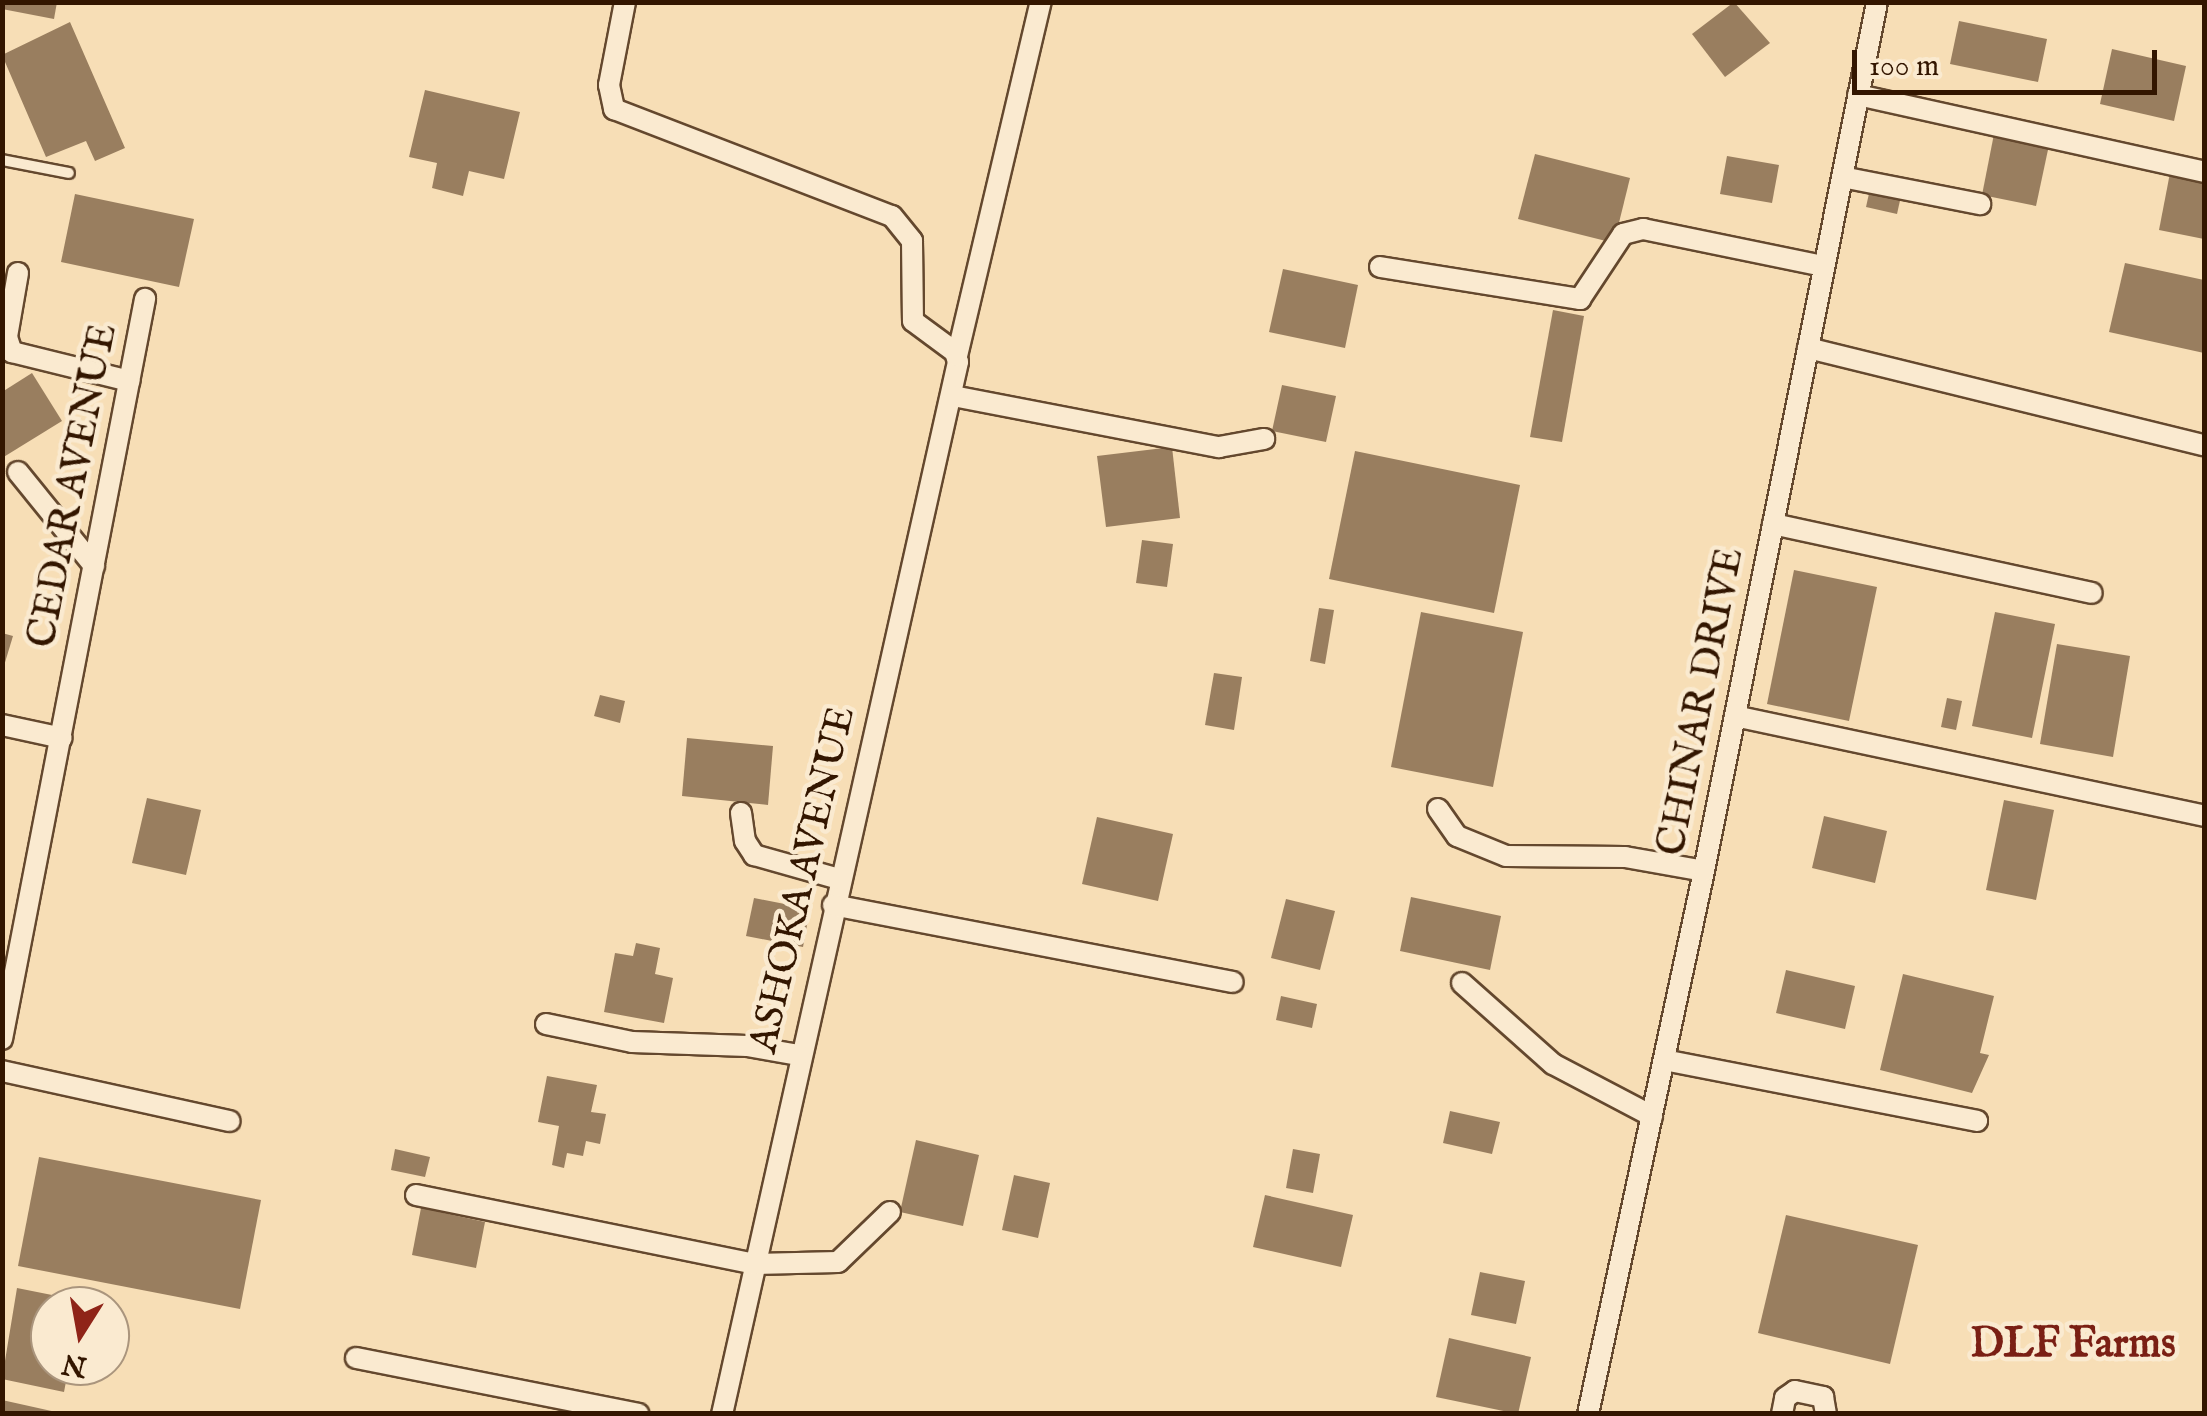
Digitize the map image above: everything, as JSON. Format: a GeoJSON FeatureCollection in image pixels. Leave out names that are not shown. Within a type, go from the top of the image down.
{"type":"FeatureCollection","features":[{"type":"Feature","properties":{"kind":"street"},"geometry":{"type":"LineString","coordinates":[[626,2],[609,85],[614,110],[892,216],[912,241],[913,320],[958,359]]}},
{"type":"Feature","properties":{"kind":"street","name":"ASHOKA AVENUE"},"geometry":{"type":"LineString","coordinates":[[722,1414],[832,905],[953,396],[958,359],[1041,2]]}},
{"type":"Feature","properties":{"kind":"street","name":"CHINAR DRIVE"},"geometry":{"type":"LineString","coordinates":[[1588,1414],[1704,871],[1877,2]]}},
{"type":"Feature","properties":{"kind":"street"},"geometry":{"type":"LineString","coordinates":[[1858,95],[2204,172]]}},
{"type":"Feature","properties":{"kind":"street"},"geometry":{"type":"LineString","coordinates":[[1842,177],[1980,204]]}},
{"type":"Feature","properties":{"kind":"street"},"geometry":{"type":"LineString","coordinates":[[1380,267],[1580,299],[1624,234],[1643,228],[1824,266]]}},
{"type":"Feature","properties":{"kind":"street"},"geometry":{"type":"LineString","coordinates":[[18,273],[7,337],[12,352],[129,382]]}},
{"type":"Feature","properties":{"kind":"street","name":"CEDAR AVENUE"},"geometry":{"type":"LineString","coordinates":[[2,1039],[145,298]]}},
{"type":"Feature","properties":{"kind":"street"},"geometry":{"type":"LineString","coordinates":[[1808,348],[2204,445]]}},
{"type":"Feature","properties":{"kind":"street"},"geometry":{"type":"LineString","coordinates":[[953,396],[1219,448],[1264,439]]}},
{"type":"Feature","properties":{"kind":"street"},"geometry":{"type":"LineString","coordinates":[[18,472],[94,566]]}},
{"type":"Feature","properties":{"kind":"street"},"geometry":{"type":"LineString","coordinates":[[1773,524],[2092,593]]}},
{"type":"Feature","properties":{"kind":"street"},"geometry":{"type":"LineString","coordinates":[[1735,716],[2204,816]]}},
{"type":"Feature","properties":{"kind":"street"},"geometry":{"type":"LineString","coordinates":[[2,725],[62,738]]}},
{"type":"Feature","properties":{"kind":"street"},"geometry":{"type":"LineString","coordinates":[[1438,808],[1457,836],[1506,856],[1625,857],[1704,871]]}},
{"type":"Feature","properties":{"kind":"street"},"geometry":{"type":"LineString","coordinates":[[741,813],[744,841],[754,856],[839,879]]}},
{"type":"Feature","properties":{"kind":"street"},"geometry":{"type":"LineString","coordinates":[[832,905],[1233,982]]}},
{"type":"Feature","properties":{"kind":"street"},"geometry":{"type":"LineString","coordinates":[[1462,983],[1553,1064],[1652,1116]]}},
{"type":"Feature","properties":{"kind":"street"},"geometry":{"type":"LineString","coordinates":[[546,1024],[632,1042],[748,1046],[799,1055]]}},
{"type":"Feature","properties":{"kind":"street"},"geometry":{"type":"LineString","coordinates":[[1664,1060],[1977,1121]]}},
{"type":"Feature","properties":{"kind":"street"},"geometry":{"type":"LineString","coordinates":[[2,1071],[230,1120]]}},
{"type":"Feature","properties":{"kind":"street"},"geometry":{"type":"LineString","coordinates":[[416,1195],[754,1264],[838,1262],[890,1212]]}},
{"type":"Feature","properties":{"kind":"street"},"geometry":{"type":"LineString","coordinates":[[356,1358],[638,1414]]}},
{"type":"Feature","properties":{"kind":"street"},"geometry":{"type":"LineString","coordinates":[[1782,1414],[1785,1398],[1796,1391],[1822,1397],[1826,1414]]}},
{"type":"Feature","properties":{"kind":"lane"},"geometry":{"type":"LineString","coordinates":[[2,160],[69,173]]}},
{"type":"Feature","properties":{"kind":"building"},"geometry":{"type":"Polygon","coordinates":[[[2,2],[57,2],[54,19],[2,9],[2,2]]]}},
{"type":"Feature","properties":{"kind":"building"},"geometry":{"type":"Polygon","coordinates":[[[1734,2],[1770,43],[1725,77],[1692,34],[1734,2]]]}},
{"type":"Feature","properties":{"kind":"building"},"geometry":{"type":"Polygon","coordinates":[[[1959,21],[2047,39],[2038,82],[1950,64],[1959,21]]]}},
{"type":"Feature","properties":{"kind":"building"},"geometry":{"type":"Polygon","coordinates":[[[70,22],[125,148],[95,161],[86,141],[46,157],[2,55],[70,22]]]}},
{"type":"Feature","properties":{"kind":"building"},"geometry":{"type":"Polygon","coordinates":[[[2112,49],[2186,66],[2174,121],[2100,104],[2112,49]]]}},
{"type":"Feature","properties":{"kind":"building"},"geometry":{"type":"Polygon","coordinates":[[[425,90],[520,112],[504,179],[469,171],[463,196],[432,188],[437,163],[409,157],[425,90]]]}},
{"type":"Feature","properties":{"kind":"building"},"geometry":{"type":"Polygon","coordinates":[[[1994,134],[2049,145],[2036,206],[1982,195],[1994,134]]]}},
{"type":"Feature","properties":{"kind":"building"},"geometry":{"type":"Polygon","coordinates":[[[1535,154],[1630,178],[1614,243],[1518,219],[1535,154]]]}},
{"type":"Feature","properties":{"kind":"building"},"geometry":{"type":"Polygon","coordinates":[[[1727,156],[1779,165],[1772,203],[1720,194],[1727,156]]]}},
{"type":"Feature","properties":{"kind":"building"},"geometry":{"type":"Polygon","coordinates":[[[2170,173],[2204,180],[2204,239],[2159,230],[2170,173]]]}},
{"type":"Feature","properties":{"kind":"building"},"geometry":{"type":"Polygon","coordinates":[[[1870,189],[1901,196],[1897,214],[1866,207],[1870,189]]]}},
{"type":"Feature","properties":{"kind":"building"},"geometry":{"type":"Polygon","coordinates":[[[75,194],[194,219],[179,287],[61,262],[75,194]]]}},
{"type":"Feature","properties":{"kind":"building"},"geometry":{"type":"Polygon","coordinates":[[[2125,263],[2204,280],[2204,353],[2109,332],[2125,263]]]}},
{"type":"Feature","properties":{"kind":"building"},"geometry":{"type":"Polygon","coordinates":[[[1283,269],[1358,285],[1345,348],[1269,332],[1283,269]]]}},
{"type":"Feature","properties":{"kind":"building"},"geometry":{"type":"Polygon","coordinates":[[[1553,310],[1584,316],[1562,442],[1530,437],[1553,310]]]}},
{"type":"Feature","properties":{"kind":"building"},"geometry":{"type":"Polygon","coordinates":[[[32,373],[62,421],[2,458],[2,392],[32,373]]]}},
{"type":"Feature","properties":{"kind":"building"},"geometry":{"type":"Polygon","coordinates":[[[1282,385],[1336,396],[1326,442],[1272,431],[1282,385]]]}},
{"type":"Feature","properties":{"kind":"building"},"geometry":{"type":"Polygon","coordinates":[[[1172,447],[1180,518],[1106,527],[1097,456],[1172,447]]]}},
{"type":"Feature","properties":{"kind":"building"},"geometry":{"type":"Polygon","coordinates":[[[1355,451],[1520,485],[1494,613],[1329,579],[1355,451]]]}},
{"type":"Feature","properties":{"kind":"building"},"geometry":{"type":"Polygon","coordinates":[[[1142,540],[1173,544],[1167,587],[1136,583],[1142,540]]]}},
{"type":"Feature","properties":{"kind":"building"},"geometry":{"type":"Polygon","coordinates":[[[1794,570],[1877,587],[1849,721],[1767,704],[1794,570]]]}},
{"type":"Feature","properties":{"kind":"building"},"geometry":{"type":"Polygon","coordinates":[[[1319,608],[1334,610],[1325,664],[1310,661],[1319,608]]]}},
{"type":"Feature","properties":{"kind":"building"},"geometry":{"type":"Polygon","coordinates":[[[1421,612],[1523,632],[1493,787],[1391,767],[1421,612]]]}},
{"type":"Feature","properties":{"kind":"building"},"geometry":{"type":"Polygon","coordinates":[[[1995,612],[2055,624],[2032,738],[1972,726],[1995,612]]]}},
{"type":"Feature","properties":{"kind":"building"},"geometry":{"type":"Polygon","coordinates":[[[2,633],[13,636],[3,669],[2,669],[2,633]]]}},
{"type":"Feature","properties":{"kind":"building"},"geometry":{"type":"Polygon","coordinates":[[[2057,644],[2130,656],[2113,757],[2040,744],[2057,644]]]}},
{"type":"Feature","properties":{"kind":"building"},"geometry":{"type":"Polygon","coordinates":[[[1214,673],[1242,677],[1234,730],[1205,725],[1214,673]]]}},
{"type":"Feature","properties":{"kind":"building"},"geometry":{"type":"Polygon","coordinates":[[[600,695],[625,701],[620,723],[594,716],[600,695]]]}},
{"type":"Feature","properties":{"kind":"building"},"geometry":{"type":"Polygon","coordinates":[[[1947,698],[1962,701],[1956,730],[1941,727],[1947,698]]]}},
{"type":"Feature","properties":{"kind":"building"},"geometry":{"type":"Polygon","coordinates":[[[687,738],[773,746],[768,805],[682,796],[687,738]]]}},
{"type":"Feature","properties":{"kind":"building"},"geometry":{"type":"Polygon","coordinates":[[[147,798],[201,810],[186,875],[132,863],[147,798]]]}},
{"type":"Feature","properties":{"kind":"building"},"geometry":{"type":"Polygon","coordinates":[[[2004,800],[2054,810],[2036,900],[1986,890],[2004,800]]]}},
{"type":"Feature","properties":{"kind":"building"},"geometry":{"type":"Polygon","coordinates":[[[1824,816],[1887,831],[1875,883],[1812,868],[1824,816]]]}},
{"type":"Feature","properties":{"kind":"building"},"geometry":{"type":"Polygon","coordinates":[[[1097,817],[1173,834],[1158,901],[1082,884],[1097,817]]]}},
{"type":"Feature","properties":{"kind":"building"},"geometry":{"type":"Polygon","coordinates":[[[1411,897],[1501,916],[1490,970],[1400,951],[1411,897]]]}},
{"type":"Feature","properties":{"kind":"building"},"geometry":{"type":"Polygon","coordinates":[[[754,898],[810,909],[803,947],[746,936],[754,898]]]}},
{"type":"Feature","properties":{"kind":"building"},"geometry":{"type":"Polygon","coordinates":[[[1286,899],[1335,911],[1320,970],[1271,958],[1286,899]]]}},
{"type":"Feature","properties":{"kind":"building"},"geometry":{"type":"Polygon","coordinates":[[[636,943],[660,948],[655,974],[673,978],[664,1023],[604,1012],[615,953],[633,956],[636,943]]]}},
{"type":"Feature","properties":{"kind":"building"},"geometry":{"type":"Polygon","coordinates":[[[1786,970],[1855,986],[1845,1029],[1776,1013],[1786,970]]]}},
{"type":"Feature","properties":{"kind":"building"},"geometry":{"type":"Polygon","coordinates":[[[1903,974],[1994,996],[1980,1053],[1989,1055],[1972,1093],[1880,1070],[1903,974]]]}},
{"type":"Feature","properties":{"kind":"building"},"geometry":{"type":"Polygon","coordinates":[[[1281,996],[1317,1004],[1312,1028],[1276,1020],[1281,996]]]}},
{"type":"Feature","properties":{"kind":"building"},"geometry":{"type":"Polygon","coordinates":[[[547,1076],[597,1085],[591,1112],[606,1114],[600,1144],[586,1141],[583,1156],[567,1153],[564,1168],[552,1165],[559,1126],[538,1122],[547,1076]]]}},
{"type":"Feature","properties":{"kind":"building"},"geometry":{"type":"Polygon","coordinates":[[[1450,1111],[1500,1122],[1492,1154],[1443,1143],[1450,1111]]]}},
{"type":"Feature","properties":{"kind":"building"},"geometry":{"type":"Polygon","coordinates":[[[916,1140],[979,1155],[963,1226],[900,1212],[916,1140]]]}},
{"type":"Feature","properties":{"kind":"building"},"geometry":{"type":"Polygon","coordinates":[[[395,1149],[430,1157],[425,1177],[391,1170],[395,1149]]]}},
{"type":"Feature","properties":{"kind":"building"},"geometry":{"type":"Polygon","coordinates":[[[1293,1149],[1320,1154],[1313,1193],[1286,1188],[1293,1149]]]}},
{"type":"Feature","properties":{"kind":"building"},"geometry":{"type":"Polygon","coordinates":[[[39,1157],[261,1200],[240,1309],[18,1266],[39,1157]]]}},
{"type":"Feature","properties":{"kind":"building"},"geometry":{"type":"Polygon","coordinates":[[[1014,1175],[1050,1183],[1038,1238],[1002,1230],[1014,1175]]]}},
{"type":"Feature","properties":{"kind":"building"},"geometry":{"type":"Polygon","coordinates":[[[1265,1195],[1353,1215],[1341,1267],[1253,1247],[1265,1195]]]}},
{"type":"Feature","properties":{"kind":"building"},"geometry":{"type":"Polygon","coordinates":[[[421,1208],[485,1222],[476,1268],[412,1255],[421,1208]]]}},
{"type":"Feature","properties":{"kind":"building"},"geometry":{"type":"Polygon","coordinates":[[[1786,1215],[1918,1245],[1890,1364],[1758,1333],[1786,1215]]]}},
{"type":"Feature","properties":{"kind":"building"},"geometry":{"type":"Polygon","coordinates":[[[1480,1272],[1525,1281],[1516,1324],[1471,1315],[1480,1272]]]}},
{"type":"Feature","properties":{"kind":"building"},"geometry":{"type":"Polygon","coordinates":[[[17,1288],[30,1291],[30,1385],[2,1379],[17,1288]]]}},
{"type":"Feature","properties":{"kind":"building"},"geometry":{"type":"Polygon","coordinates":[[[1449,1338],[1531,1357],[1518,1414],[1436,1397],[1449,1338]]]}},
{"type":"Feature","properties":{"kind":"building"},"geometry":{"type":"Polygon","coordinates":[[[35,1386],[65,1386],[64,1392],[35,1386]]]}},
{"type":"Feature","properties":{"kind":"building"},"geometry":{"type":"Polygon","coordinates":[[[2,1400],[56,1412],[56,1414],[2,1414],[2,1400]]]}},
{"type":"Feature","properties":{"kind":"district","name":"DLF Farms"},"geometry":{"type":"Point","coordinates":[2073,1345]}}]}
